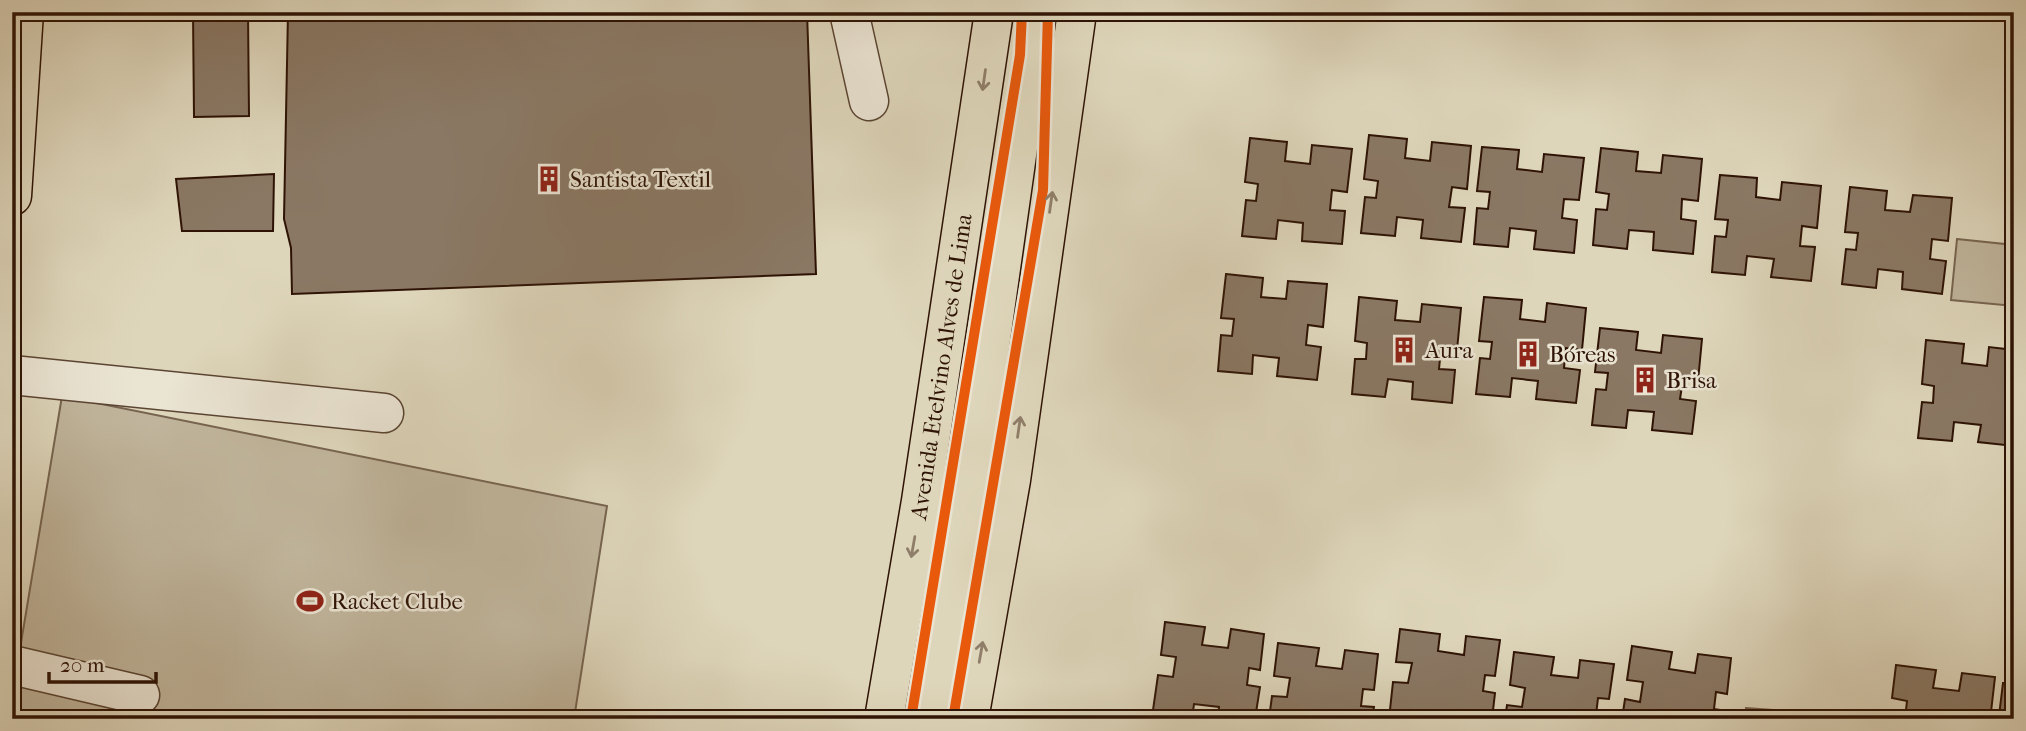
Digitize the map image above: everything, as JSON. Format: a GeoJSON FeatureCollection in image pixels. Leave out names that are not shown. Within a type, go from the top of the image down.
{"type":"FeatureCollection","features":[{"type":"Feature","properties":{"kind":"main road"},"geometry":{"type":"LineString","coordinates":[[12,196],[24,12]]}},
{"type":"Feature","properties":{"kind":"main road","name":"Avenida Etelvino Alves de Lima"},"geometry":{"type":"LineString","coordinates":[[884,719],[923,488],[994,12]]}},
{"type":"Feature","properties":{"kind":"main road"},"geometry":{"type":"LineString","coordinates":[[970,719],[1012,480],[1077,12]]}},
{"type":"Feature","properties":{"kind":"lane"},"geometry":{"type":"LineString","coordinates":[[849,12],[870,101]]}},
{"type":"Feature","properties":{"kind":"lane"},"geometry":{"type":"LineString","coordinates":[[12,375],[384,413]]}},
{"type":"Feature","properties":{"kind":"lane"},"geometry":{"type":"LineString","coordinates":[[12,665],[140,695]]}},
{"type":"Feature","properties":{"kind":"shaded area"},"geometry":{"type":"Polygon","coordinates":[[[1957,239],[2014,245],[2014,306],[1951,300],[1957,239]]]}},
{"type":"Feature","properties":{"kind":"shaded area","name":"Racket Clube"},"geometry":{"type":"Polygon","coordinates":[[[62,396],[607,506],[574,719],[12,719],[12,697],[62,396]]]}},
{"type":"Feature","properties":{"kind":"shaded area"},"geometry":{"type":"Polygon","coordinates":[[[1746,708],[1858,716],[1858,719],[1745,719],[1746,708]]]}},
{"type":"Feature","properties":{"kind":"building"},"geometry":{"type":"Polygon","coordinates":[[[193,12],[248,12],[249,116],[194,117],[193,12]]]}},
{"type":"Feature","properties":{"kind":"building","name":"Santista Textil"},"geometry":{"type":"Polygon","coordinates":[[[288,12],[807,12],[816,274],[292,294],[291,248],[284,219],[288,12]]]}},
{"type":"Feature","properties":{"kind":"building"},"geometry":{"type":"Polygon","coordinates":[[[1369,135],[1407,139],[1405,158],[1430,161],[1432,142],[1471,146],[1467,189],[1452,187],[1449,207],[1465,208],[1461,242],[1421,238],[1423,220],[1397,217],[1395,236],[1361,233],[1365,197],[1376,198],[1378,181],[1364,179],[1369,135]]]}},
{"type":"Feature","properties":{"kind":"building"},"geometry":{"type":"Polygon","coordinates":[[[1250,138],[1287,142],[1285,161],[1310,164],[1312,145],[1352,149],[1347,192],[1332,190],[1330,210],[1345,211],[1342,244],[1302,241],[1303,223],[1278,220],[1276,239],[1242,236],[1246,200],[1256,201],[1258,184],[1245,182],[1250,138]]]}},
{"type":"Feature","properties":{"kind":"building"},"geometry":{"type":"Polygon","coordinates":[[[1482,147],[1519,150],[1517,169],[1542,172],[1544,154],[1584,158],[1579,200],[1564,199],[1562,218],[1577,220],[1574,253],[1534,249],[1536,231],[1510,228],[1508,247],[1474,244],[1477,208],[1488,209],[1490,192],[1477,191],[1482,147]]]}},
{"type":"Feature","properties":{"kind":"building"},"geometry":{"type":"Polygon","coordinates":[[[1601,148],[1638,152],[1636,171],[1661,173],[1663,155],[1702,159],[1698,201],[1682,199],[1681,219],[1696,221],[1693,254],[1653,250],[1654,232],[1629,230],[1627,249],[1593,245],[1596,209],[1607,210],[1609,194],[1596,192],[1601,148]]]}},
{"type":"Feature","properties":{"kind":"building"},"geometry":{"type":"Polygon","coordinates":[[[274,174],[273,231],[182,231],[176,179],[274,174]]]}},
{"type":"Feature","properties":{"kind":"building"},"geometry":{"type":"Polygon","coordinates":[[[1720,175],[1757,178],[1756,197],[1780,200],[1782,182],[1821,186],[1817,228],[1802,226],[1800,246],[1815,247],[1811,281],[1771,277],[1774,259],[1747,256],[1745,275],[1712,272],[1715,236],[1726,237],[1728,220],[1715,219],[1720,175]]]}},
{"type":"Feature","properties":{"kind":"building"},"geometry":{"type":"Polygon","coordinates":[[[1850,187],[1887,191],[1885,210],[1910,212],[1913,195],[1952,198],[1948,241],[1932,239],[1930,259],[1946,261],[1942,294],[1902,289],[1903,272],[1878,269],[1876,288],[1842,284],[1846,249],[1856,250],[1858,233],[1845,232],[1850,187]]]}},
{"type":"Feature","properties":{"kind":"building"},"geometry":{"type":"Polygon","coordinates":[[[1226,274],[1263,278],[1261,297],[1286,299],[1288,281],[1327,284],[1323,327],[1308,325],[1306,345],[1321,347],[1317,380],[1277,376],[1279,358],[1253,355],[1252,374],[1218,371],[1221,335],[1232,336],[1234,319],[1221,318],[1226,274]]]}},
{"type":"Feature","properties":{"kind":"building","name":"Aura"},"geometry":{"type":"Polygon","coordinates":[[[1359,297],[1397,301],[1395,320],[1420,322],[1422,304],[1461,308],[1457,350],[1441,349],[1439,369],[1455,370],[1452,403],[1412,399],[1413,382],[1388,379],[1385,397],[1352,394],[1355,359],[1366,359],[1367,343],[1355,341],[1359,297]]]}},
{"type":"Feature","properties":{"kind":"building","name":"Bóreas"},"geometry":{"type":"Polygon","coordinates":[[[1484,297],[1522,300],[1520,319],[1545,322],[1547,303],[1586,308],[1582,350],[1566,348],[1564,368],[1580,370],[1576,403],[1536,399],[1538,381],[1512,378],[1510,397],[1476,394],[1480,358],[1490,359],[1492,342],[1479,341],[1484,297]]]}},
{"type":"Feature","properties":{"kind":"building","name":"Brisa"},"geometry":{"type":"Polygon","coordinates":[[[1600,328],[1638,332],[1636,350],[1661,353],[1663,335],[1702,339],[1698,381],[1683,379],[1680,399],[1696,401],[1692,434],[1652,430],[1654,412],[1628,410],[1626,428],[1592,425],[1596,389],[1606,390],[1608,373],[1595,372],[1600,328]]]}},
{"type":"Feature","properties":{"kind":"building"},"geometry":{"type":"Polygon","coordinates":[[[1926,340],[1964,344],[1962,363],[1987,366],[1989,347],[2014,350],[2014,392],[2009,392],[2006,412],[2014,412],[2014,446],[1978,442],[1981,425],[1954,422],[1952,441],[1918,438],[1922,402],[1933,403],[1934,386],[1922,384],[1926,340]]]}},
{"type":"Feature","properties":{"kind":"building"},"geometry":{"type":"Polygon","coordinates":[[[1165,622],[1205,627],[1202,645],[1228,648],[1231,629],[1264,634],[1260,670],[1249,668],[1247,685],[1260,687],[1255,719],[1218,719],[1219,707],[1194,704],[1192,719],[1152,717],[1158,675],[1173,677],[1176,657],[1161,655],[1165,622]]]}},
{"type":"Feature","properties":{"kind":"building"},"geometry":{"type":"Polygon","coordinates":[[[1400,629],[1440,634],[1438,651],[1464,655],[1466,636],[1500,640],[1495,676],[1485,675],[1483,691],[1495,693],[1492,719],[1454,719],[1454,713],[1430,710],[1429,719],[1389,719],[1393,682],[1408,683],[1412,663],[1396,662],[1400,629]]]}},
{"type":"Feature","properties":{"kind":"building"},"geometry":{"type":"Polygon","coordinates":[[[1278,643],[1319,648],[1316,666],[1342,669],[1345,650],[1378,654],[1374,690],[1363,689],[1361,706],[1374,707],[1372,719],[1269,719],[1272,696],[1287,697],[1290,678],[1274,676],[1278,643]]]}},
{"type":"Feature","properties":{"kind":"building"},"geometry":{"type":"Polygon","coordinates":[[[1632,646],[1672,652],[1669,669],[1695,673],[1698,654],[1731,658],[1727,694],[1716,692],[1714,709],[1727,711],[1726,719],[1622,719],[1625,699],[1640,702],[1643,682],[1627,680],[1632,646]]]}},
{"type":"Feature","properties":{"kind":"building"},"geometry":{"type":"Polygon","coordinates":[[[1514,652],[1554,657],[1551,675],[1578,678],[1580,660],[1614,664],[1609,699],[1598,698],[1596,715],[1609,719],[1505,719],[1507,705],[1522,707],[1525,688],[1510,685],[1514,652]]]}},
{"type":"Feature","properties":{"kind":"building"},"geometry":{"type":"Polygon","coordinates":[[[1896,665],[1936,670],[1933,688],[1959,691],[1962,673],[1995,677],[1991,712],[1980,711],[1979,719],[1905,719],[1907,701],[1892,698],[1896,665]]]}},
{"type":"Feature","properties":{"kind":"building"},"geometry":{"type":"Polygon","coordinates":[[[2003,683],[2014,684],[2014,718],[1999,716],[2003,683]]]}},
{"type":"Feature","properties":{"kind":"cycle path"},"geometry":{"type":"LineString","coordinates":[[911,719],[1020,55],[1022,12]]}},
{"type":"Feature","properties":{"kind":"cycle path"},"geometry":{"type":"LineString","coordinates":[[953,719],[1043,190],[1048,12]]}},
{"type":"Feature","properties":{"kind":"place","name":"Santista Textil"},"geometry":{"type":"Point","coordinates":[549,179]}},
{"type":"Feature","properties":{"kind":"place","name":"Aura"},"geometry":{"type":"Point","coordinates":[1404,350]}},
{"type":"Feature","properties":{"kind":"place","name":"Bóreas"},"geometry":{"type":"Point","coordinates":[1528,354]}},
{"type":"Feature","properties":{"kind":"place","name":"Brisa"},"geometry":{"type":"Point","coordinates":[1645,380]}},
{"type":"Feature","properties":{"kind":"place","name":"Racket Clube"},"geometry":{"type":"Point","coordinates":[310,601]}}]}
